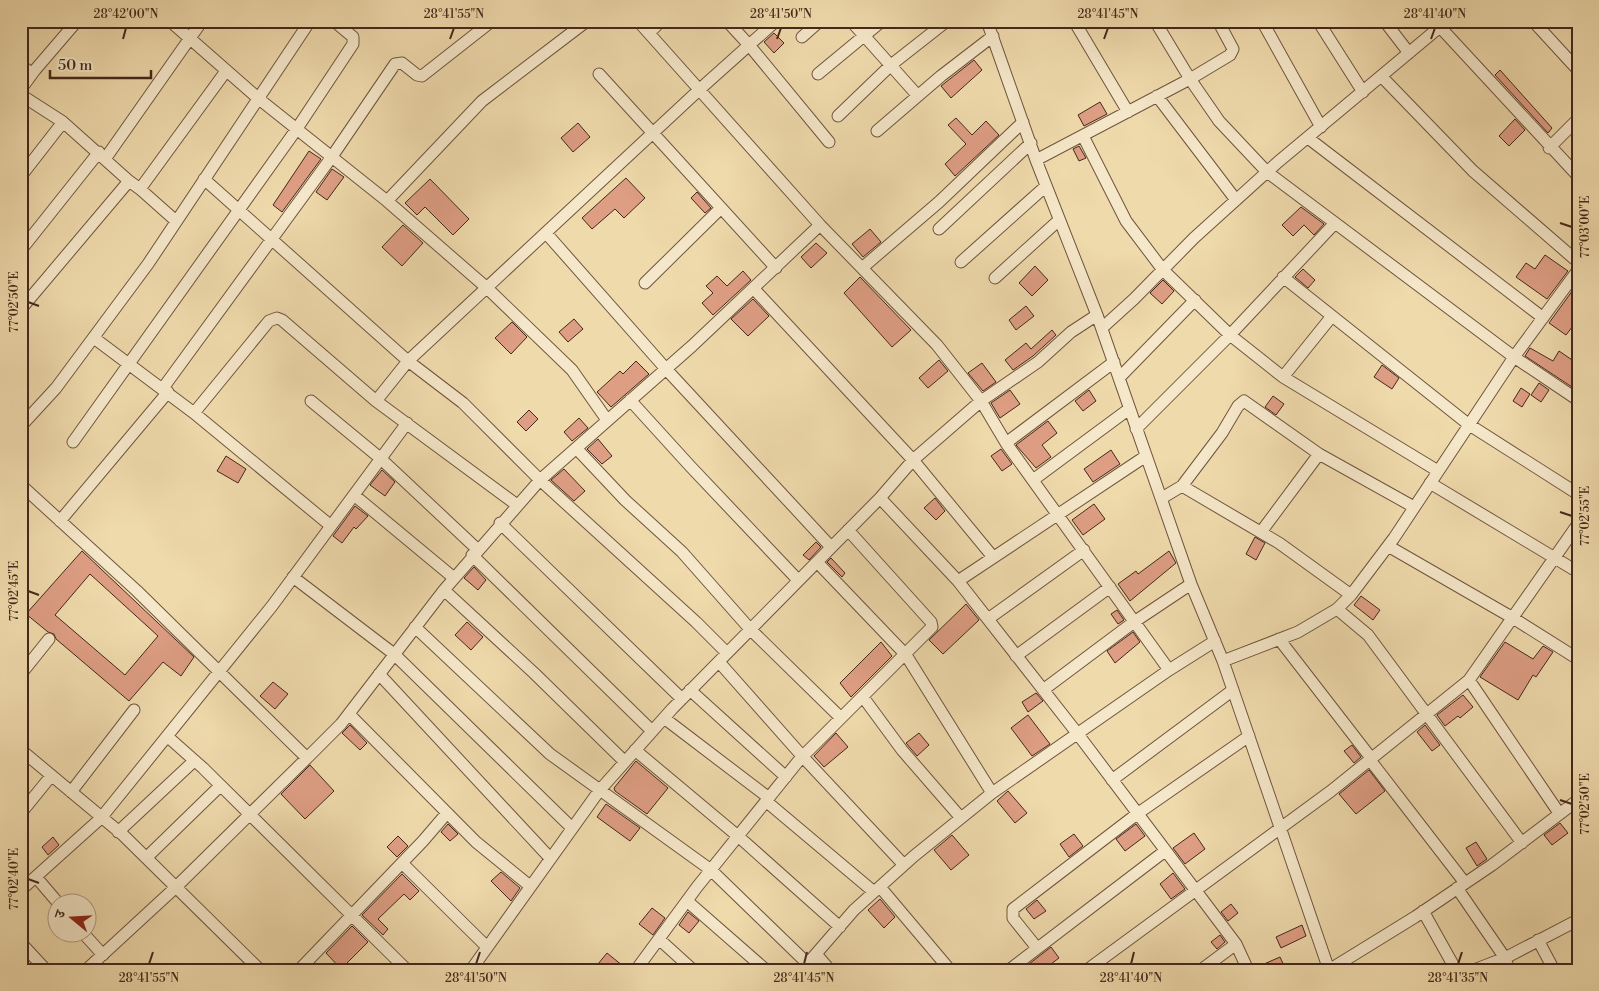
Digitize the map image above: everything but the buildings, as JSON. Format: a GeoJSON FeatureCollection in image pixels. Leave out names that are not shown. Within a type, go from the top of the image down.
{"type":"FeatureCollection","features":[{"type":"Feature","properties":{"kind":"street"},"geometry":{"type":"LineString","coordinates":[[21,89],[77,21]]}},
{"type":"Feature","properties":{"kind":"street"},"geometry":{"type":"LineString","coordinates":[[170,21],[259,100],[387,201],[487,288],[572,370],[607,420]]}},
{"type":"Feature","properties":{"kind":"street"},"geometry":{"type":"LineString","coordinates":[[21,250],[102,156],[202,21]]}},
{"type":"Feature","properties":{"kind":"street"},"geometry":{"type":"LineString","coordinates":[[21,426],[56,388],[94,338],[259,100],[310,21]]}},
{"type":"Feature","properties":{"kind":"street"},"geometry":{"type":"LineString","coordinates":[[73,442],[296,130],[353,44],[353,37],[334,21]]}},
{"type":"Feature","properties":{"kind":"street"},"geometry":{"type":"LineString","coordinates":[[60,520],[166,390],[331,158],[395,64],[402,63],[417,75],[422,76],[492,21]]}},
{"type":"Feature","properties":{"kind":"street"},"geometry":{"type":"LineString","coordinates":[[387,201],[482,100],[587,21]]}},
{"type":"Feature","properties":{"kind":"street"},"geometry":{"type":"LineString","coordinates":[[638,21],[820,225],[937,344],[981,401],[1006,443],[1169,670]]}},
{"type":"Feature","properties":{"kind":"street"},"geometry":{"type":"LineString","coordinates":[[649,33],[661,21]]}},
{"type":"Feature","properties":{"kind":"street"},"geometry":{"type":"LineString","coordinates":[[727,21],[749,45],[828,142]]}},
{"type":"Feature","properties":{"kind":"street"},"geometry":{"type":"LineString","coordinates":[[376,401],[408,361],[653,132],[776,21]]}},
{"type":"Feature","properties":{"kind":"street"},"geometry":{"type":"LineString","coordinates":[[802,37],[820,21]]}},
{"type":"Feature","properties":{"kind":"street"},"geometry":{"type":"LineString","coordinates":[[851,21],[918,96]]}},
{"type":"Feature","properties":{"kind":"street"},"geometry":{"type":"LineString","coordinates":[[818,74],[882,21]]}},
{"type":"Feature","properties":{"kind":"street"},"geometry":{"type":"LineString","coordinates":[[838,116],[891,65],[947,21]]}},
{"type":"Feature","properties":{"kind":"street"},"geometry":{"type":"LineString","coordinates":[[1074,21],[1128,112]]}},
{"type":"Feature","properties":{"kind":"street"},"geometry":{"type":"LineString","coordinates":[[1155,21],[1190,79],[1219,121],[1267,172],[1514,356],[1578,400]]}},
{"type":"Feature","properties":{"kind":"street"},"geometry":{"type":"LineString","coordinates":[[1036,160],[1190,79],[1230,55],[1233,49],[1218,21]]}},
{"type":"Feature","properties":{"kind":"street"},"geometry":{"type":"LineString","coordinates":[[1262,21],[1321,127]]}},
{"type":"Feature","properties":{"kind":"street"},"geometry":{"type":"LineString","coordinates":[[1318,21],[1363,92]]}},
{"type":"Feature","properties":{"kind":"street"},"geometry":{"type":"LineString","coordinates":[[1533,21],[1578,70]]}},
{"type":"Feature","properties":{"kind":"street"},"geometry":{"type":"LineString","coordinates":[[989,22],[1036,160],[1102,328],[1192,584],[1233,690],[1329,970],[1423,911],[1522,843],[1578,800]]}},
{"type":"Feature","properties":{"kind":"street"},"geometry":{"type":"LineString","coordinates":[[1386,23],[1409,54]]}},
{"type":"Feature","properties":{"kind":"street"},"geometry":{"type":"LineString","coordinates":[[1102,328],[1267,172],[1443,24],[1549,148],[1578,176]]}},
{"type":"Feature","properties":{"kind":"street"},"geometry":{"type":"LineString","coordinates":[[877,131],[993,36]]}},
{"type":"Feature","properties":{"kind":"street"},"geometry":{"type":"LineString","coordinates":[[21,65],[32,74]]}},
{"type":"Feature","properties":{"kind":"street"},"geometry":{"type":"LineString","coordinates":[[140,189],[226,71]]}},
{"type":"Feature","properties":{"kind":"street"},"geometry":{"type":"LineString","coordinates":[[599,74],[776,268]]}},
{"type":"Feature","properties":{"kind":"street"},"geometry":{"type":"LineString","coordinates":[[1382,77],[1473,171],[1578,262]]}},
{"type":"Feature","properties":{"kind":"street"},"geometry":{"type":"LineString","coordinates":[[21,95],[63,122],[176,221]]}},
{"type":"Feature","properties":{"kind":"street"},"geometry":{"type":"LineString","coordinates":[[1158,96],[1236,200]]}},
{"type":"Feature","properties":{"kind":"street"},"geometry":{"type":"LineString","coordinates":[[1549,148],[1578,118]]}},
{"type":"Feature","properties":{"kind":"street"},"geometry":{"type":"LineString","coordinates":[[21,176],[63,122]]}},
{"type":"Feature","properties":{"kind":"street"},"geometry":{"type":"LineString","coordinates":[[862,268],[939,202],[1023,122]]}},
{"type":"Feature","properties":{"kind":"street"},"geometry":{"type":"LineString","coordinates":[[1083,136],[1126,221],[1163,270],[1230,335],[1284,377],[1438,472]]}},
{"type":"Feature","properties":{"kind":"street"},"geometry":{"type":"LineString","coordinates":[[1308,138],[1542,317]]}},
{"type":"Feature","properties":{"kind":"street"},"geometry":{"type":"LineString","coordinates":[[939,229],[1031,143]]}},
{"type":"Feature","properties":{"kind":"street"},"geometry":{"type":"LineString","coordinates":[[204,179],[238,212],[408,361],[464,403],[540,480],[696,622],[802,757],[904,865]]}},
{"type":"Feature","properties":{"kind":"street"},"geometry":{"type":"LineString","coordinates":[[21,309],[129,181]]}},
{"type":"Feature","properties":{"kind":"street"},"geometry":{"type":"LineString","coordinates":[[961,262],[1046,186]]}},
{"type":"Feature","properties":{"kind":"street"},"geometry":{"type":"LineString","coordinates":[[644,283],[721,208]]}},
{"type":"Feature","properties":{"kind":"street"},"geometry":{"type":"LineString","coordinates":[[995,278],[1060,220]]}},
{"type":"Feature","properties":{"kind":"street"},"geometry":{"type":"LineString","coordinates":[[1136,428],[1230,335],[1335,223]]}},
{"type":"Feature","properties":{"kind":"street"},"geometry":{"type":"LineString","coordinates":[[86,970],[176,887],[349,714],[475,552],[540,480],[754,289],[820,225]]}},
{"type":"Feature","properties":{"kind":"street"},"geometry":{"type":"LineString","coordinates":[[546,233],[666,369],[831,547]]}},
{"type":"Feature","properties":{"kind":"street"},"geometry":{"type":"LineString","coordinates":[[1222,661],[1298,632],[1338,609],[1351,595],[1388,546],[1514,356],[1578,270]]}},
{"type":"Feature","properties":{"kind":"street"},"geometry":{"type":"LineString","coordinates":[[1283,277],[1468,424],[1578,494]]}},
{"type":"Feature","properties":{"kind":"street"},"geometry":{"type":"LineString","coordinates":[[754,289],[913,460],[993,557]]}},
{"type":"Feature","properties":{"kind":"street"},"geometry":{"type":"LineString","coordinates":[[1119,378],[1195,300]]}},
{"type":"Feature","properties":{"kind":"street"},"geometry":{"type":"LineString","coordinates":[[471,970],[600,791],[690,690],[880,498],[913,460],[981,401],[1038,362],[1071,332],[1097,315]]}},
{"type":"Feature","properties":{"kind":"street"},"geometry":{"type":"LineString","coordinates":[[1284,377],[1332,316]]}},
{"type":"Feature","properties":{"kind":"street"},"geometry":{"type":"LineString","coordinates":[[194,412],[269,321],[277,318],[282,320],[376,401],[517,505]]}},
{"type":"Feature","properties":{"kind":"street"},"geometry":{"type":"LineString","coordinates":[[94,338],[194,412],[331,526]]}},
{"type":"Feature","properties":{"kind":"street"},"geometry":{"type":"LineString","coordinates":[[1006,443],[1114,362]]}},
{"type":"Feature","properties":{"kind":"street"},"geometry":{"type":"LineString","coordinates":[[311,400],[380,458],[652,731]]}},
{"type":"Feature","properties":{"kind":"street"},"geometry":{"type":"LineString","coordinates":[[630,400],[798,580]]}},
{"type":"Feature","properties":{"kind":"street"},"geometry":{"type":"LineString","coordinates":[[1162,498],[1182,486],[1222,433],[1242,402],[1246,402],[1319,454],[1414,507]]}},
{"type":"Feature","properties":{"kind":"street"},"geometry":{"type":"LineString","coordinates":[[1033,480],[1129,409]]}},
{"type":"Feature","properties":{"kind":"street"},"geometry":{"type":"LineString","coordinates":[[21,890],[102,818],[220,673],[407,423]]}},
{"type":"Feature","properties":{"kind":"street"},"geometry":{"type":"LineString","coordinates":[[576,448],[625,500],[682,552],[750,629],[841,718]]}},
{"type":"Feature","properties":{"kind":"street"},"geometry":{"type":"LineString","coordinates":[[1261,532],[1319,454]]}},
{"type":"Feature","properties":{"kind":"street"},"geometry":{"type":"LineString","coordinates":[[958,581],[1146,456]]}},
{"type":"Feature","properties":{"kind":"street"},"geometry":{"type":"LineString","coordinates":[[1430,482],[1578,572]]}},
{"type":"Feature","properties":{"kind":"street"},"geometry":{"type":"LineString","coordinates":[[21,485],[137,591],[306,758]]}},
{"type":"Feature","properties":{"kind":"street"},"geometry":{"type":"LineString","coordinates":[[1182,486],[1261,532],[1351,595]]}},
{"type":"Feature","properties":{"kind":"street"},"geometry":{"type":"LineString","coordinates":[[354,495],[454,578]]}},
{"type":"Feature","properties":{"kind":"street"},"geometry":{"type":"LineString","coordinates":[[880,498],[958,581],[1077,733],[1236,944],[1248,970]]}},
{"type":"Feature","properties":{"kind":"street"},"geometry":{"type":"LineString","coordinates":[[500,523],[682,699]]}},
{"type":"Feature","properties":{"kind":"street"},"geometry":{"type":"LineString","coordinates":[[1087,970],[1281,827],[1469,680],[1578,524]]}},
{"type":"Feature","properties":{"kind":"street"},"geometry":{"type":"LineString","coordinates":[[636,970],[711,870],[802,757],[906,656],[932,627],[931,622],[848,530]]}},
{"type":"Feature","properties":{"kind":"street"},"geometry":{"type":"LineString","coordinates":[[1388,546],[1513,618],[1578,659]]}},
{"type":"Feature","properties":{"kind":"street"},"geometry":{"type":"LineString","coordinates":[[988,619],[1084,550]]}},
{"type":"Feature","properties":{"kind":"street"},"geometry":{"type":"LineString","coordinates":[[817,562],[906,656],[992,793]]}},
{"type":"Feature","properties":{"kind":"street"},"geometry":{"type":"LineString","coordinates":[[293,577],[394,654],[572,828]]}},
{"type":"Feature","properties":{"kind":"street"},"geometry":{"type":"LineString","coordinates":[[1043,690],[1134,622],[1192,584]]}},
{"type":"Feature","properties":{"kind":"street"},"geometry":{"type":"LineString","coordinates":[[1016,656],[1110,587]]}},
{"type":"Feature","properties":{"kind":"street"},"geometry":{"type":"LineString","coordinates":[[444,590],[625,762]]}},
{"type":"Feature","properties":{"kind":"street"},"geometry":{"type":"LineString","coordinates":[[1338,609],[1368,636],[1522,843]]}},
{"type":"Feature","properties":{"kind":"street"},"geometry":{"type":"LineString","coordinates":[[415,627],[550,754],[711,870],[805,967],[877,889],[992,793],[1169,670],[1215,641]]}},
{"type":"Feature","properties":{"kind":"street"},"geometry":{"type":"LineString","coordinates":[[21,674],[49,638]]}},
{"type":"Feature","properties":{"kind":"street"},"geometry":{"type":"LineString","coordinates":[[1278,639],[1370,759],[1461,885],[1505,958],[1510,970]]}},
{"type":"Feature","properties":{"kind":"street"},"geometry":{"type":"LineString","coordinates":[[380,674],[550,858]]}},
{"type":"Feature","properties":{"kind":"street"},"geometry":{"type":"LineString","coordinates":[[1469,680],[1559,813]]}},
{"type":"Feature","properties":{"kind":"street"},"geometry":{"type":"LineString","coordinates":[[690,690],[786,777]]}},
{"type":"Feature","properties":{"kind":"street"},"geometry":{"type":"LineString","coordinates":[[1112,780],[1233,690]]}},
{"type":"Feature","properties":{"kind":"street"},"geometry":{"type":"LineString","coordinates":[[863,697],[902,750],[962,818]]}},
{"type":"Feature","properties":{"kind":"street"},"geometry":{"type":"LineString","coordinates":[[71,792],[134,710]]}},
{"type":"Feature","properties":{"kind":"street"},"geometry":{"type":"LineString","coordinates":[[349,714],[476,842],[530,886]]}},
{"type":"Feature","properties":{"kind":"street"},"geometry":{"type":"LineString","coordinates":[[664,718],[877,889],[950,970]]}},
{"type":"Feature","properties":{"kind":"street"},"geometry":{"type":"LineString","coordinates":[[1037,948],[1013,918],[1013,909],[1137,814],[1249,736]]}},
{"type":"Feature","properties":{"kind":"street"},"geometry":{"type":"LineString","coordinates":[[168,737],[194,760],[407,970]]}},
{"type":"Feature","properties":{"kind":"street"},"geometry":{"type":"LineString","coordinates":[[21,750],[118,832],[260,970]]}},
{"type":"Feature","properties":{"kind":"street"},"geometry":{"type":"LineString","coordinates":[[635,750],[739,837],[840,927]]}},
{"type":"Feature","properties":{"kind":"street"},"geometry":{"type":"LineString","coordinates":[[118,832],[194,760]]}},
{"type":"Feature","properties":{"kind":"street"},"geometry":{"type":"LineString","coordinates":[[21,813],[51,776]]}},
{"type":"Feature","properties":{"kind":"street"},"geometry":{"type":"LineString","coordinates":[[146,858],[220,786]]}},
{"type":"Feature","properties":{"kind":"street"},"geometry":{"type":"LineString","coordinates":[[299,970],[402,863],[447,813]]}},
{"type":"Feature","properties":{"kind":"street"},"geometry":{"type":"LineString","coordinates":[[1010,970],[1165,851]]}},
{"type":"Feature","properties":{"kind":"street"},"geometry":{"type":"LineString","coordinates":[[402,863],[487,947]]}},
{"type":"Feature","properties":{"kind":"street"},"geometry":{"type":"LineString","coordinates":[[36,877],[50,894]]}},
{"type":"Feature","properties":{"kind":"street"},"geometry":{"type":"LineString","coordinates":[[687,901],[766,970]]}},
{"type":"Feature","properties":{"kind":"street"},"geometry":{"type":"LineString","coordinates":[[1423,911],[1456,970]]}},
{"type":"Feature","properties":{"kind":"street"},"geometry":{"type":"LineString","coordinates":[[1474,970],[1505,958],[1578,920]]}},
{"type":"Feature","properties":{"kind":"street"},"geometry":{"type":"LineString","coordinates":[[660,940],[694,970]]}},
{"type":"Feature","properties":{"kind":"street"},"geometry":{"type":"LineString","coordinates":[[1538,940],[1554,970]]}},
{"type":"Feature","properties":{"kind":"street"},"geometry":{"type":"LineString","coordinates":[[93,944],[103,955]]}},
{"type":"Feature","properties":{"kind":"street"},"geometry":{"type":"LineString","coordinates":[[1201,970],[1236,944]]}},
{"type":"Feature","properties":{"kind":"street"},"geometry":{"type":"LineString","coordinates":[[23,948],[46,970]]}},
{"type":"Feature","properties":{"kind":"street"},"geometry":{"type":"LineString","coordinates":[[816,954],[830,970]]}}]}
